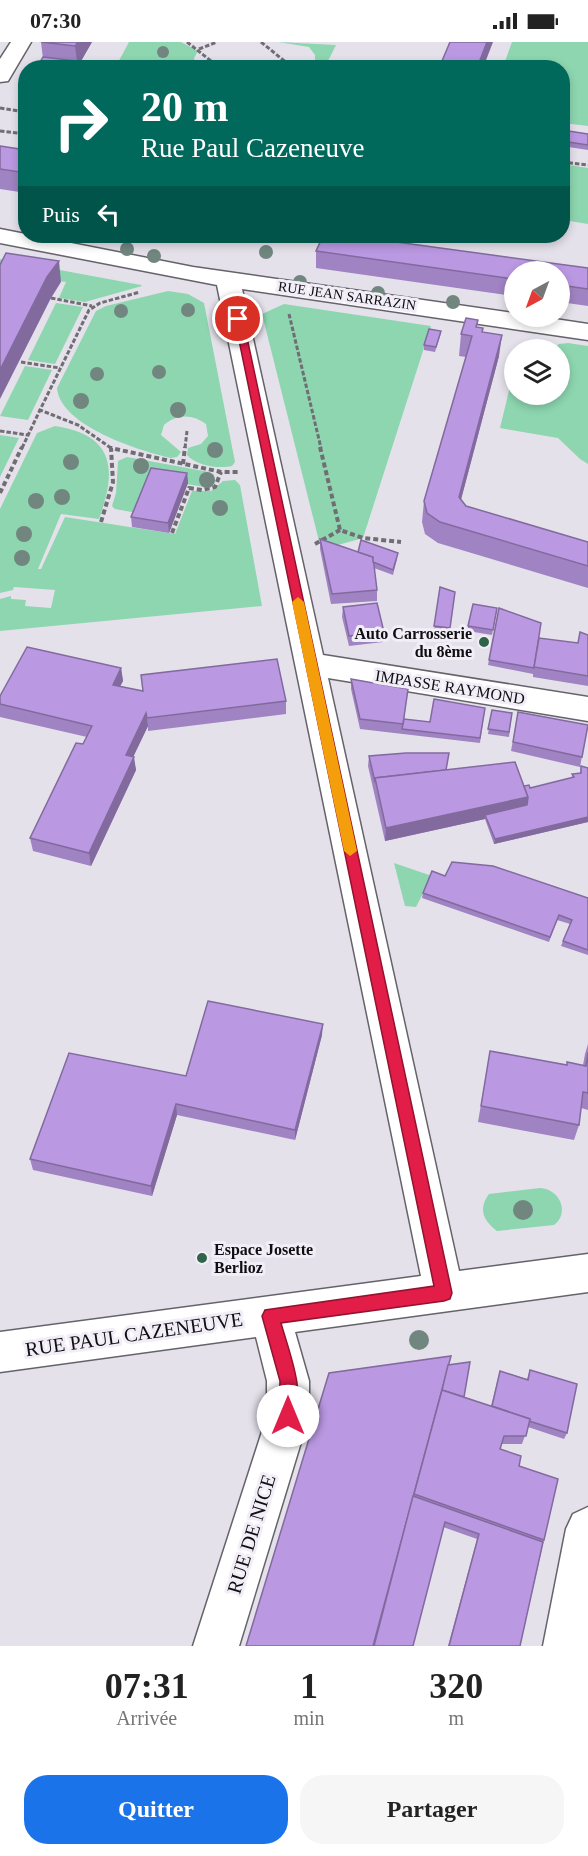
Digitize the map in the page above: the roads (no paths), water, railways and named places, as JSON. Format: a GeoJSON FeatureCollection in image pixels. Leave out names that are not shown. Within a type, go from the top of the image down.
{"type":"FeatureCollection","features":[{"type":"Feature","properties":{"kind":"street"},"geometry":{"type":"LineString","coordinates":[[0,76],[21,42]]}},
{"type":"Feature","properties":{"kind":"street","name":"RUE JEAN SARRAZIN"},"geometry":{"type":"LineString","coordinates":[[0,236],[18,239]]}},
{"type":"Feature","properties":{"kind":"street","name":"RUE JEAN SARRAZIN"},"geometry":{"type":"LineString","coordinates":[[37,243],[228,279],[588,332]]}},
{"type":"Feature","properties":{"kind":"street"},"geometry":{"type":"LineString","coordinates":[[228,279],[312,664],[444,1293]]}},
{"type":"Feature","properties":{"kind":"street","name":"IMPASSE RAYMOND"},"geometry":{"type":"LineString","coordinates":[[312,664],[588,710]]}},
{"type":"Feature","properties":{"kind":"street","name":"RUE PAUL CAZENEUVE"},"geometry":{"type":"LineString","coordinates":[[0,1352],[588,1273]]}},
{"type":"Feature","properties":{"kind":"street","name":"RUE DE NICE"},"geometry":{"type":"LineString","coordinates":[[216,1646],[288,1416],[288,1381],[271,1316]]}},
{"type":"Feature","properties":{"kind":"street"},"geometry":{"type":"LineString","coordinates":[[566,1646],[588,1529]]}},
{"type":"Feature","properties":{"kind":"place","name":"Auto Carrosserie du 8ème"},"geometry":{"type":"Point","coordinates":[484,642]}},
{"type":"Feature","properties":{"kind":"place","name":"Espace Josette Berlioz"},"geometry":{"type":"Point","coordinates":[202,1258]}}]}
